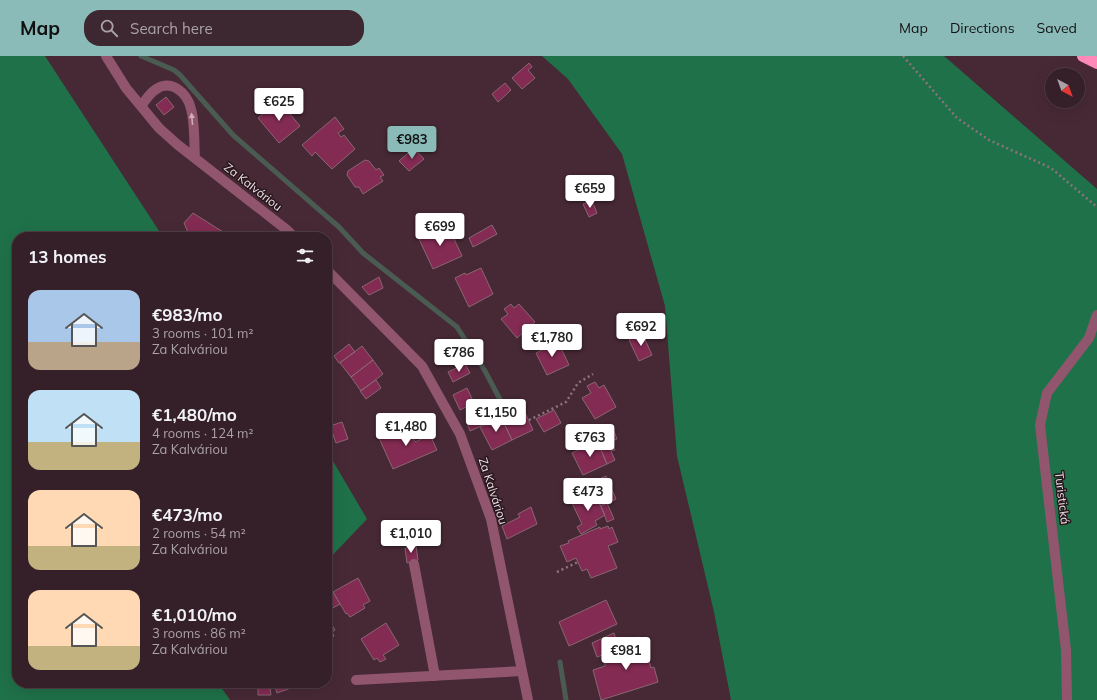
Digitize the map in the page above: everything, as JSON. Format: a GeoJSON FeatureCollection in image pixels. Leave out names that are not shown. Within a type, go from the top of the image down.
{"type":"FeatureCollection","features":[{"type":"Feature","properties":{"kind":"highway"},"geometry":{"type":"LineString","coordinates":[[1083,56],[1097,63]]}},
{"type":"Feature","properties":{"kind":"street","name":"Za Kalváriou"},"geometry":{"type":"LineString","coordinates":[[106,56],[126,88],[159,128],[288,232]]}},
{"type":"Feature","properties":{"kind":"street"},"geometry":{"type":"LineString","coordinates":[[140,106],[154,90],[164,85],[174,86],[181,91],[191,108],[195,158]]}},
{"type":"Feature","properties":{"kind":"street","name":"Za Kalváriou"},"geometry":{"type":"LineString","coordinates":[[332,275],[422,366],[460,434],[491,519],[528,700]]}},
{"type":"Feature","properties":{"kind":"street","name":"Turistická"},"geometry":{"type":"LineString","coordinates":[[1067,700],[1066,650],[1040,425],[1047,393],[1089,338],[1097,316]]}},
{"type":"Feature","properties":{"kind":"street"},"geometry":{"type":"LineString","coordinates":[[414,564],[435,676]]}},
{"type":"Feature","properties":{"kind":"street"},"geometry":{"type":"LineString","coordinates":[[356,680],[522,671]]}},
{"type":"Feature","properties":{"kind":"path"},"geometry":{"type":"LineString","coordinates":[[903,56],[957,118],[989,140],[1051,168],[1097,207]]}},
{"type":"Feature","properties":{"kind":"path"},"geometry":{"type":"LineString","coordinates":[[529,420],[566,402],[578,383],[593,374]]}},
{"type":"Feature","properties":{"kind":"path"},"geometry":{"type":"LineString","coordinates":[[557,572],[578,562]]}},
{"type":"Feature","properties":{"kind":"green space"},"geometry":{"type":"Polygon","coordinates":[[[0,56],[45,56],[160,232],[12,232],[12,688],[222,688],[230,700],[0,700],[0,56]]]}},
{"type":"Feature","properties":{"kind":"green space"},"geometry":{"type":"Polygon","coordinates":[[[542,56],[944,56],[1097,189],[1097,700],[731,700],[714,612],[677,456],[665,306],[622,154],[568,79],[542,56]]]}},
{"type":"Feature","properties":{"kind":"green space"},"geometry":{"type":"Polygon","coordinates":[[[332,460],[367,519],[332,556],[332,460]]]}},
{"type":"Feature","properties":{"kind":"building"},"geometry":{"type":"Polygon","coordinates":[[[529,63],[532,67],[528,70],[535,78],[522,89],[512,78],[529,63]]]}},
{"type":"Feature","properties":{"kind":"building"},"geometry":{"type":"Polygon","coordinates":[[[505,83],[511,90],[498,102],[492,94],[505,83]]]}},
{"type":"Feature","properties":{"kind":"building"},"geometry":{"type":"Polygon","coordinates":[[[166,97],[174,107],[164,115],[156,105],[166,97]]]}},
{"type":"Feature","properties":{"kind":"building"},"geometry":{"type":"Polygon","coordinates":[[[278,101],[285,109],[288,106],[293,112],[290,114],[300,126],[279,143],[258,118],[278,101]]]}},
{"type":"Feature","properties":{"kind":"building"},"geometry":{"type":"Polygon","coordinates":[[[335,117],[344,129],[338,133],[341,137],[344,135],[355,149],[332,169],[315,152],[312,156],[302,145],[335,117]]]}},
{"type":"Feature","properties":{"kind":"building"},"geometry":{"type":"Polygon","coordinates":[[[414,148],[424,159],[409,171],[399,161],[414,148]]]}},
{"type":"Feature","properties":{"kind":"building"},"geometry":{"type":"Polygon","coordinates":[[[365,160],[369,161],[376,170],[379,168],[384,175],[380,177],[383,181],[363,194],[359,187],[355,187],[347,175],[348,171],[365,160]]]}},
{"type":"Feature","properties":{"kind":"building"},"geometry":{"type":"Polygon","coordinates":[[[592,201],[597,213],[589,217],[583,204],[592,201]]]}},
{"type":"Feature","properties":{"kind":"building"},"geometry":{"type":"Polygon","coordinates":[[[193,213],[223,232],[188,232],[184,223],[193,213]]]}},
{"type":"Feature","properties":{"kind":"building"},"geometry":{"type":"Polygon","coordinates":[[[492,225],[497,234],[473,247],[469,238],[492,225]]]}},
{"type":"Feature","properties":{"kind":"building"},"geometry":{"type":"Polygon","coordinates":[[[448,226],[462,256],[433,269],[419,239],[430,235],[428,232],[436,228],[438,231],[448,226]]]}},
{"type":"Feature","properties":{"kind":"building"},"geometry":{"type":"Polygon","coordinates":[[[481,268],[493,294],[469,307],[455,278],[481,268]]]}},
{"type":"Feature","properties":{"kind":"building"},"geometry":{"type":"Polygon","coordinates":[[[379,277],[383,288],[369,295],[362,287],[379,277]]]}},
{"type":"Feature","properties":{"kind":"building"},"geometry":{"type":"Polygon","coordinates":[[[511,304],[514,308],[519,304],[535,322],[517,338],[501,319],[508,314],[504,309],[511,304]]]}},
{"type":"Feature","properties":{"kind":"building"},"geometry":{"type":"Polygon","coordinates":[[[642,333],[652,355],[639,361],[629,340],[642,333]]]}},
{"type":"Feature","properties":{"kind":"building"},"geometry":{"type":"Polygon","coordinates":[[[550,340],[552,345],[558,342],[569,365],[547,375],[536,353],[544,349],[542,344],[550,340]]]}},
{"type":"Feature","properties":{"kind":"building"},"geometry":{"type":"Polygon","coordinates":[[[349,344],[355,352],[339,363],[334,356],[349,344]]]}},
{"type":"Feature","properties":{"kind":"building"},"geometry":{"type":"Polygon","coordinates":[[[362,346],[373,360],[351,377],[340,363],[362,346]]]}},
{"type":"Feature","properties":{"kind":"building"},"geometry":{"type":"Polygon","coordinates":[[[373,360],[383,374],[361,391],[351,377],[373,360]]]}},
{"type":"Feature","properties":{"kind":"building"},"geometry":{"type":"Polygon","coordinates":[[[465,364],[470,373],[453,382],[448,372],[465,364]]]}},
{"type":"Feature","properties":{"kind":"building"},"geometry":{"type":"Polygon","coordinates":[[[376,380],[381,388],[366,399],[360,391],[376,380]]]}},
{"type":"Feature","properties":{"kind":"building"},"geometry":{"type":"Polygon","coordinates":[[[595,382],[599,388],[604,385],[616,407],[595,419],[582,398],[591,393],[587,386],[595,382]]]}},
{"type":"Feature","properties":{"kind":"building"},"geometry":{"type":"Polygon","coordinates":[[[467,388],[474,403],[460,410],[453,395],[467,388]]]}},
{"type":"Feature","properties":{"kind":"building"},"geometry":{"type":"Polygon","coordinates":[[[522,406],[533,430],[512,440],[501,417],[522,406]]]}},
{"type":"Feature","properties":{"kind":"building"},"geometry":{"type":"Polygon","coordinates":[[[554,410],[561,423],[544,432],[536,419],[554,410]]]}},
{"type":"Feature","properties":{"kind":"building"},"geometry":{"type":"Polygon","coordinates":[[[483,416],[486,424],[470,431],[467,423],[483,416]]]}},
{"type":"Feature","properties":{"kind":"building"},"geometry":{"type":"Polygon","coordinates":[[[501,417],[512,440],[492,450],[480,427],[501,417]]]}},
{"type":"Feature","properties":{"kind":"building"},"geometry":{"type":"Polygon","coordinates":[[[342,422],[348,439],[336,443],[332,432],[332,425],[342,422]]]}},
{"type":"Feature","properties":{"kind":"building"},"geometry":{"type":"Polygon","coordinates":[[[408,426],[415,442],[430,435],[437,450],[393,469],[379,438],[408,426]]]}},
{"type":"Feature","properties":{"kind":"building"},"geometry":{"type":"Polygon","coordinates":[[[614,431],[617,439],[612,441],[615,450],[611,451],[615,460],[607,464],[596,438],[614,431]]]}},
{"type":"Feature","properties":{"kind":"building"},"geometry":{"type":"Polygon","coordinates":[[[597,441],[607,464],[583,475],[572,453],[597,441]]]}},
{"type":"Feature","properties":{"kind":"building"},"geometry":{"type":"Polygon","coordinates":[[[606,476],[616,499],[601,506],[594,493],[592,494],[591,491],[595,489],[592,482],[606,476]]]}},
{"type":"Feature","properties":{"kind":"building"},"geometry":{"type":"Polygon","coordinates":[[[594,493],[605,515],[595,521],[597,525],[581,534],[577,527],[582,524],[572,503],[594,493]]]}},
{"type":"Feature","properties":{"kind":"building"},"geometry":{"type":"Polygon","coordinates":[[[607,503],[614,519],[607,522],[601,506],[607,503]]]}},
{"type":"Feature","properties":{"kind":"building"},"geometry":{"type":"Polygon","coordinates":[[[531,507],[537,524],[507,539],[502,526],[520,517],[518,514],[531,507]]]}},
{"type":"Feature","properties":{"kind":"building"},"geometry":{"type":"Polygon","coordinates":[[[608,526],[609,529],[612,527],[618,542],[608,546],[617,568],[591,578],[587,569],[582,571],[576,558],[567,562],[560,546],[600,527],[600,529],[608,526]]]}},
{"type":"Feature","properties":{"kind":"building"},"geometry":{"type":"Polygon","coordinates":[[[416,546],[418,560],[407,563],[405,548],[416,546]]]}},
{"type":"Feature","properties":{"kind":"building"},"geometry":{"type":"Polygon","coordinates":[[[358,578],[370,601],[363,605],[365,608],[350,617],[347,613],[346,614],[333,592],[358,578]]]}},
{"type":"Feature","properties":{"kind":"building"},"geometry":{"type":"Polygon","coordinates":[[[332,592],[340,604],[332,608],[332,592]]]}},
{"type":"Feature","properties":{"kind":"building"},"geometry":{"type":"Polygon","coordinates":[[[606,600],[617,624],[569,646],[559,622],[606,600]]]}},
{"type":"Feature","properties":{"kind":"building"},"geometry":{"type":"Polygon","coordinates":[[[386,623],[399,645],[383,655],[386,659],[380,662],[377,658],[374,660],[361,639],[386,623]]]}},
{"type":"Feature","properties":{"kind":"building"},"geometry":{"type":"Polygon","coordinates":[[[332,625],[335,630],[332,632],[332,625]]]}},
{"type":"Feature","properties":{"kind":"building"},"geometry":{"type":"Polygon","coordinates":[[[614,633],[619,649],[597,657],[592,643],[614,633]]]}},
{"type":"Feature","properties":{"kind":"building"},"geometry":{"type":"Polygon","coordinates":[[[639,637],[641,645],[642,644],[648,656],[651,668],[654,667],[658,682],[601,700],[593,670],[605,666],[605,663],[622,658],[617,643],[639,637]]]}},
{"type":"Feature","properties":{"kind":"building"},"geometry":{"type":"Polygon","coordinates":[[[258,688],[270,688],[271,695],[258,695],[258,688]]]}},
{"type":"Feature","properties":{"kind":"building"},"geometry":{"type":"Polygon","coordinates":[[[276,688],[291,688],[277,693],[276,688]]]}},
{"type":"Feature","properties":{"kind":"waterway"},"geometry":{"type":"LineString","coordinates":[[141,56],[174,70],[180,75],[233,135],[339,227],[363,253],[457,327],[485,371],[504,407]]}},
{"type":"Feature","properties":{"kind":"waterway"},"geometry":{"type":"LineString","coordinates":[[560,662],[566,700]]}}]}
